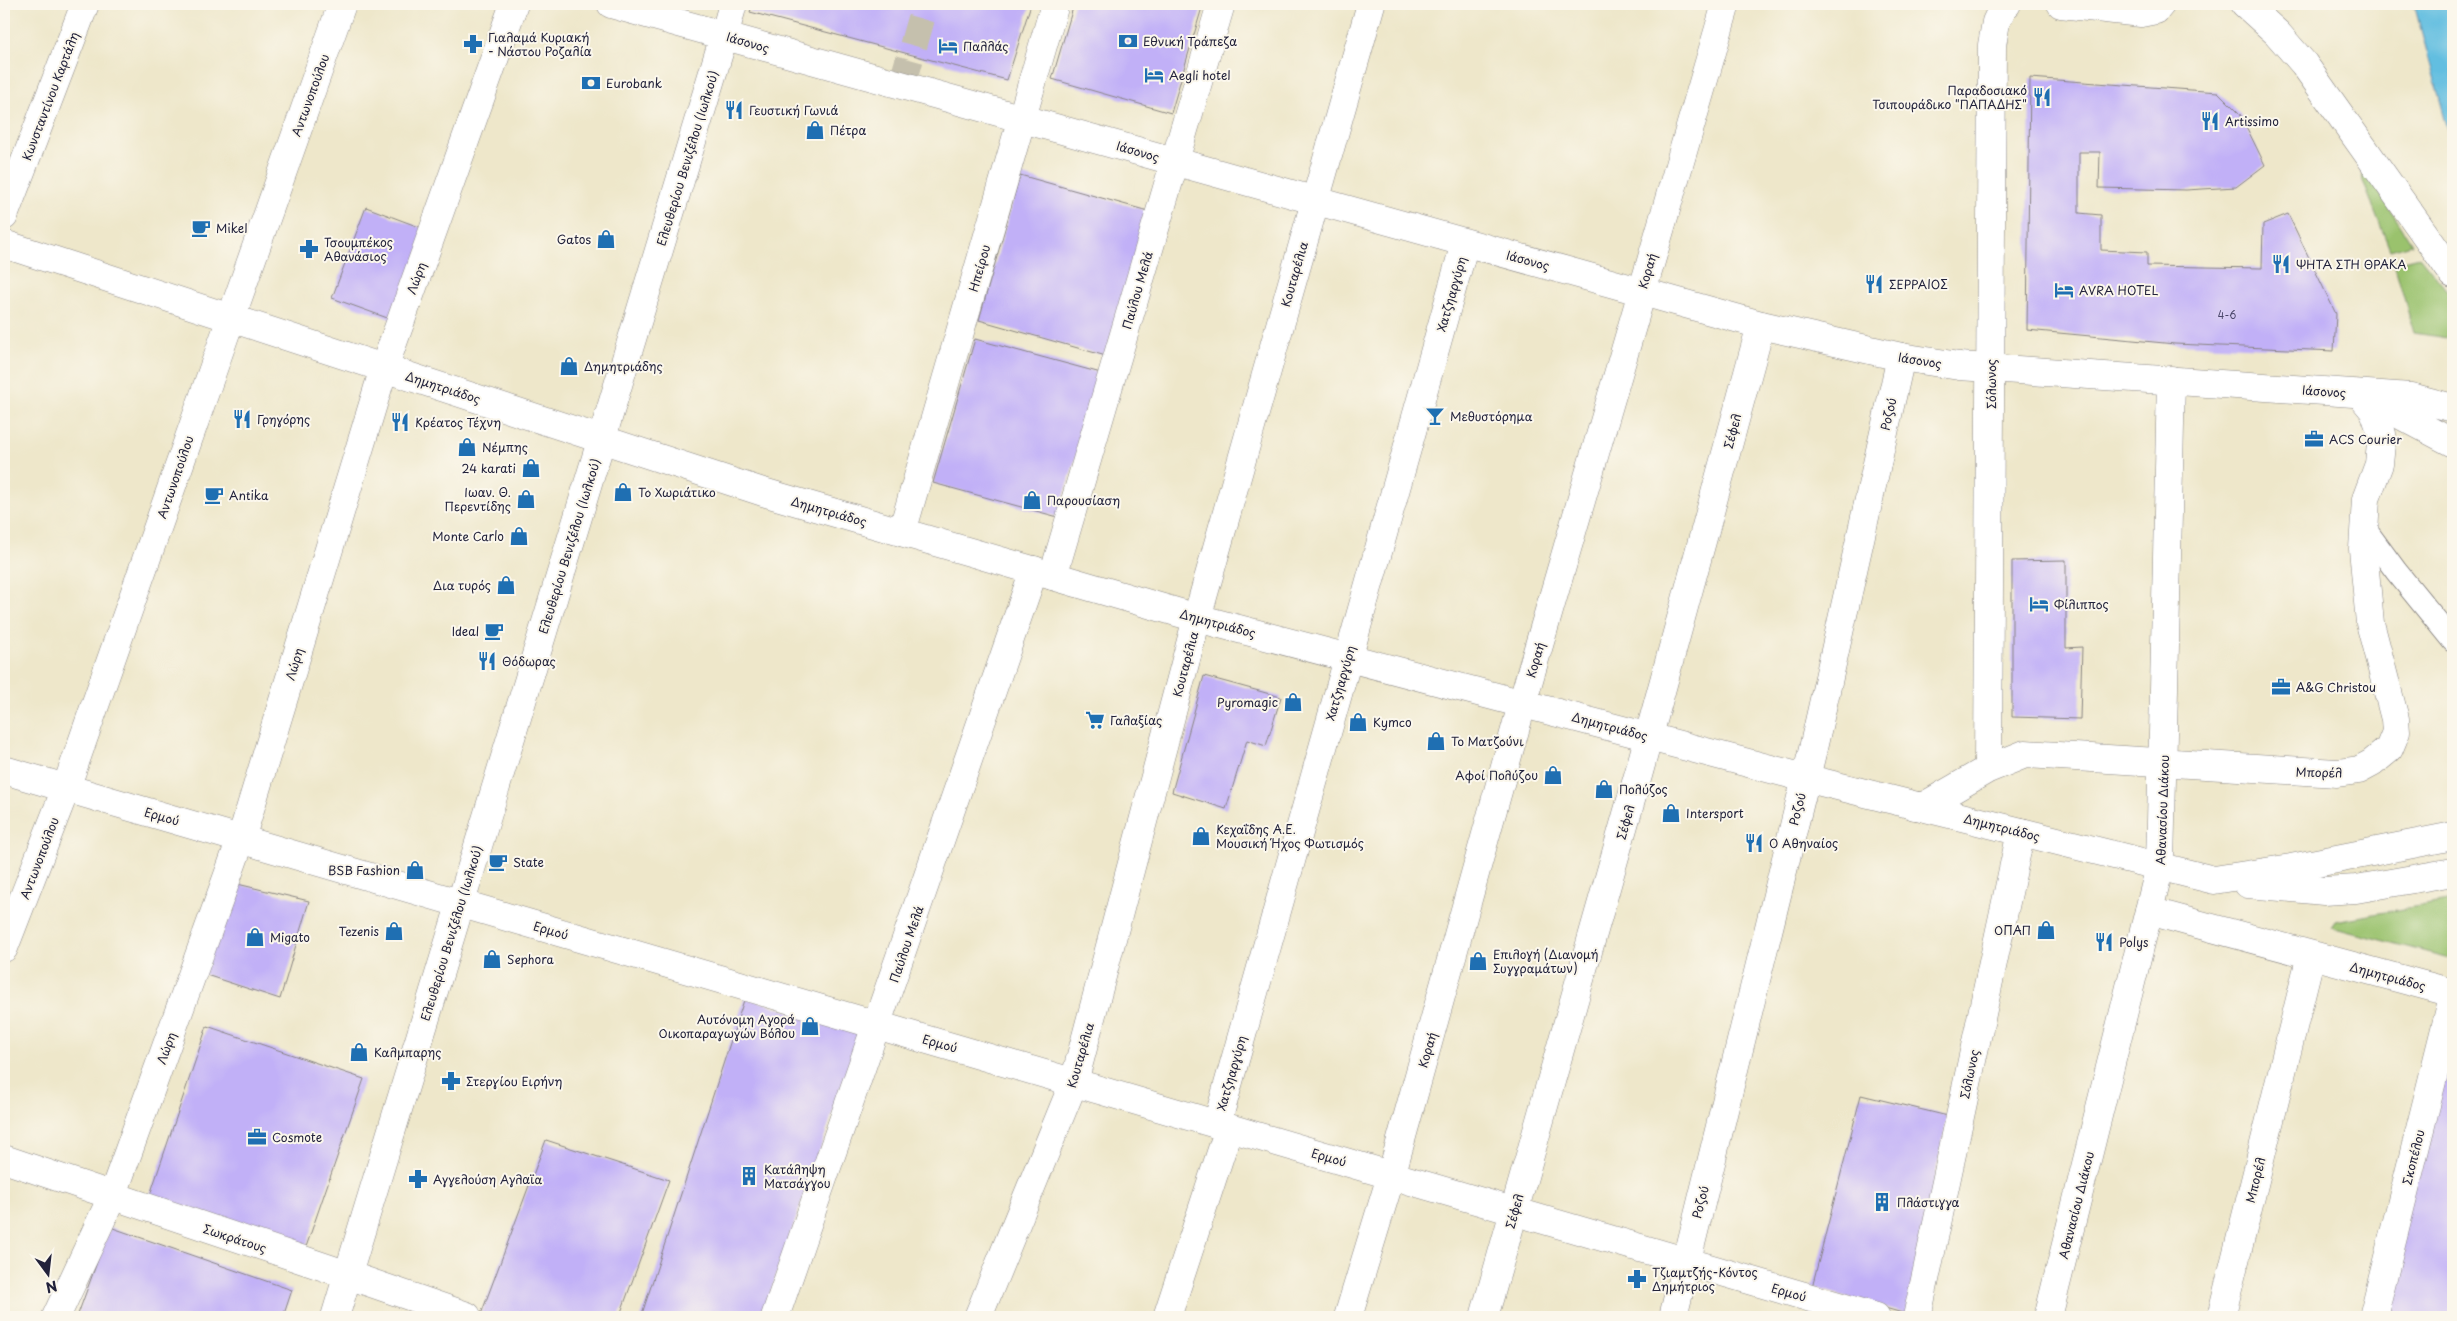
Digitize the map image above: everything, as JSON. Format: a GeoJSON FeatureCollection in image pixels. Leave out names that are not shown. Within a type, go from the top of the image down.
{"type":"FeatureCollection","features":[{"type":"Feature","properties":{"kind":"street","name":"Κωνσταντίνου Καρτάλη"},"geometry":{"type":"LineString","coordinates":[[4,216],[85,4]]}},
{"type":"Feature","properties":{"kind":"street","name":"Αντωνοπούλου"},"geometry":{"type":"LineString","coordinates":[[4,948],[66,788],[342,4]]}},
{"type":"Feature","properties":{"kind":"street","name":"Λώρη"},"geometry":{"type":"LineString","coordinates":[[56,1317],[112,1197],[241,839],[384,368],[514,4]]}},
{"type":"Feature","properties":{"kind":"street","name":"Ιάσονος"},"geometry":{"type":"LineString","coordinates":[[611,4],[1761,325],[1901,357],[1992,369],[2360,394],[2453,443]]}},
{"type":"Feature","properties":{"kind":"street","name":"Ελευθερίου Βενιζέλου (Ιωλκού)"},"geometry":{"type":"LineString","coordinates":[[335,1317],[733,4]]}},
{"type":"Feature","properties":{"kind":"street","name":"Ηπείρου"},"geometry":{"type":"LineString","coordinates":[[902,532],[1055,4]]}},
{"type":"Feature","properties":{"kind":"street","name":"Παύλου Μελά"},"geometry":{"type":"LineString","coordinates":[[775,1317],[878,1025],[1043,573],[1175,162],[1221,4]]}},
{"type":"Feature","properties":{"kind":"street","name":"Κουταρέλια"},"geometry":{"type":"LineString","coordinates":[[978,1317],[1074,1082],[1197,618],[1371,4]]}},
{"type":"Feature","properties":{"kind":"street","name":"Κοραή"},"geometry":{"type":"LineString","coordinates":[[1348,1317],[1392,1176],[1522,703],[1726,4]]}},
{"type":"Feature","properties":{"kind":"street","name":"Σόλωνος"},"geometry":{"type":"LineString","coordinates":[[1988,769],[1992,369],[1992,44],[1996,22],[2006,4]]}},
{"type":"Feature","properties":{"kind":"street"},"geometry":{"type":"LineString","coordinates":[[2061,4],[2141,13],[2156,10],[2161,4]]}},
{"type":"Feature","properties":{"kind":"street"},"geometry":{"type":"LineString","coordinates":[[2245,4],[2276,33],[2304,64],[2453,274]]}},
{"type":"Feature","properties":{"kind":"street","name":"Χατζηαργύρη"},"geometry":{"type":"LineString","coordinates":[[1168,1317],[1223,1126],[1347,658],[1465,243]]}},
{"type":"Feature","properties":{"kind":"street","name":"Δημητριάδος"},"geometry":{"type":"LineString","coordinates":[[4,244],[763,492],[1197,618],[1805,778],[2214,880],[2291,868],[2453,836]]}},
{"type":"Feature","properties":{"kind":"street","name":"Σέφελ"},"geometry":{"type":"LineString","coordinates":[[1484,1317],[1649,736],[1761,325]]}},
{"type":"Feature","properties":{"kind":"street","name":"Ροζού"},"geometry":{"type":"LineString","coordinates":[[1673,1317],[1805,778],[1901,357]]}},
{"type":"Feature","properties":{"kind":"street","name":"Αθανασίου Διάκου"},"geometry":{"type":"LineString","coordinates":[[2048,1317],[2160,866],[2164,762],[2171,380]]}},
{"type":"Feature","properties":{"kind":"street"},"geometry":{"type":"LineString","coordinates":[[2360,394],[2411,397],[2453,408]]}},
{"type":"Feature","properties":{"kind":"street","name":"Μπορέλ"},"geometry":{"type":"LineString","coordinates":[[1915,806],[1924,806],[1988,769],[2014,757],[2034,753],[2337,773],[2359,770],[2384,754],[2394,741],[2396,723],[2370,623],[2364,575],[2363,526],[2367,494],[2379,464],[2382,434],[2374,411],[2360,394]]}},
{"type":"Feature","properties":{"kind":"street","name":"Ερμού"},"geometry":{"type":"LineString","coordinates":[[4,770],[1876,1317]]}},
{"type":"Feature","properties":{"kind":"street","name":"Σόλωνος"},"geometry":{"type":"LineString","coordinates":[[1917,1317],[2021,832]]}},
{"type":"Feature","properties":{"kind":"street"},"geometry":{"type":"LineString","coordinates":[[2214,880],[2324,891],[2356,889],[2453,872]]}},
{"type":"Feature","properties":{"kind":"street","name":"Δημητριάδος"},"geometry":{"type":"LineString","coordinates":[[2149,911],[2453,995]]}},
{"type":"Feature","properties":{"kind":"street","name":"Μπορέλ"},"geometry":{"type":"LineString","coordinates":[[2221,1317],[2311,955]]}},
{"type":"Feature","properties":{"kind":"street","name":"Σκοπέλου"},"geometry":{"type":"LineString","coordinates":[[2373,1317],[2453,995]]}},
{"type":"Feature","properties":{"kind":"street","name":"Σωκράτους"},"geometry":{"type":"LineString","coordinates":[[4,1159],[467,1316]]}},
{"type":"Feature","properties":{"kind":"lane"},"geometry":{"type":"LineString","coordinates":[[2363,526],[2396,571],[2453,641]]}},
{"type":"Feature","properties":{"kind":"green space"},"geometry":{"type":"Polygon","coordinates":[[[2367,172],[2412,244],[2390,250],[2361,176],[2367,172]]]}},
{"type":"Feature","properties":{"kind":"green space"},"geometry":{"type":"Polygon","coordinates":[[[2420,257],[2453,298],[2453,339],[2414,333],[2394,263],[2420,257]]]}},
{"type":"Feature","properties":{"kind":"green space"},"geometry":{"type":"Polygon","coordinates":[[[2453,900],[2453,959],[2331,927],[2335,921],[2453,900]]]}},
{"type":"Feature","properties":{"kind":"water"},"geometry":{"type":"Polygon","coordinates":[[[2414,4],[2453,4],[2453,148],[2414,4]]]}},
{"type":"Feature","properties":{"kind":"building","name":"Παλλάς"},"geometry":{"type":"Polygon","coordinates":[[[753,4],[1031,4],[1007,80],[750,12],[753,4]]]}},
{"type":"Feature","properties":{"kind":"building","name":"Εθνική Τράπεζα"},"geometry":{"type":"Polygon","coordinates":[[[1074,4],[1203,4],[1171,113],[1052,79],[1074,4]]]}},
{"type":"Feature","properties":{"kind":"building"},"geometry":{"type":"Polygon","coordinates":[[[2030,78],[2218,92],[2240,114],[2265,165],[2236,187],[2186,190],[2099,188],[2100,152],[2079,152],[2079,213],[2101,215],[2101,250],[2147,252],[2147,266],[2262,268],[2263,224],[2288,214],[2336,314],[2334,351],[2175,344],[2027,330],[2030,78]]]}},
{"type":"Feature","properties":{"kind":"building"},"geometry":{"type":"Polygon","coordinates":[[[1020,175],[1148,211],[1106,356],[979,320],[1020,175]]]}},
{"type":"Feature","properties":{"kind":"building"},"geometry":{"type":"Polygon","coordinates":[[[366,207],[427,230],[393,320],[332,298],[366,207]]]}},
{"type":"Feature","properties":{"kind":"building"},"geometry":{"type":"Polygon","coordinates":[[[975,339],[1101,373],[1058,517],[933,483],[975,339]]]}},
{"type":"Feature","properties":{"kind":"building","name":"Φίλιππος"},"geometry":{"type":"Polygon","coordinates":[[[2066,560],[2066,648],[2082,647],[2080,719],[2012,717],[2012,561],[2066,560]]]}},
{"type":"Feature","properties":{"kind":"building"},"geometry":{"type":"Polygon","coordinates":[[[1204,676],[1281,697],[1266,746],[1247,740],[1226,809],[1172,792],[1204,676]]]}},
{"type":"Feature","properties":{"kind":"building","name":"Migato"},"geometry":{"type":"Polygon","coordinates":[[[229,882],[309,901],[280,999],[200,973],[229,882]]]}},
{"type":"Feature","properties":{"kind":"building","name":"Κατάληψη Ματσάγγου"},"geometry":{"type":"Polygon","coordinates":[[[745,997],[860,1034],[762,1317],[641,1317],[745,997]]]}},
{"type":"Feature","properties":{"kind":"building","name":"Cosmote"},"geometry":{"type":"Polygon","coordinates":[[[207,1026],[364,1079],[306,1247],[150,1195],[207,1026]]]}},
{"type":"Feature","properties":{"kind":"building"},"geometry":{"type":"Polygon","coordinates":[[[2453,1027],[2453,1317],[2379,1317],[2453,1027]]]}},
{"type":"Feature","properties":{"kind":"building","name":"Πλάστιγγα"},"geometry":{"type":"Polygon","coordinates":[[[1861,1095],[1948,1116],[1906,1314],[1812,1287],[1861,1095]]]}},
{"type":"Feature","properties":{"kind":"building"},"geometry":{"type":"Polygon","coordinates":[[[546,1140],[669,1180],[620,1315],[624,1317],[480,1317],[546,1140]]]}},
{"type":"Feature","properties":{"kind":"building"},"geometry":{"type":"Polygon","coordinates":[[[110,1227],[292,1290],[283,1317],[77,1317],[110,1227]]]}},
{"type":"Feature","properties":{"kind":"tunnel"},"geometry":{"type":"LineString","coordinates":[[902,86],[925,4]]}},
{"type":"Feature","properties":{"kind":"place","name":"Εθνική Τράπεζα"},"geometry":{"type":"Point","coordinates":[1128,41]}},
{"type":"Feature","properties":{"kind":"place","name":"Γιαλαμά Κυριακή - Νάστου Ροζαλία"},"geometry":{"type":"Point","coordinates":[473,44]}},
{"type":"Feature","properties":{"kind":"place","name":"Παλλάς"},"geometry":{"type":"Point","coordinates":[948,46]}},
{"type":"Feature","properties":{"kind":"place","name":"Aegli hotel"},"geometry":{"type":"Point","coordinates":[1154,75]}},
{"type":"Feature","properties":{"kind":"place","name":"Eurobank"},"geometry":{"type":"Point","coordinates":[591,83]}},
{"type":"Feature","properties":{"kind":"place","name":"Παραδοσιακό Τσιπουράδικο \"ΠΑΠΑΔΗΣ\""},"geometry":{"type":"Point","coordinates":[2042,97]}},
{"type":"Feature","properties":{"kind":"place","name":"Γευστική Γωνιά"},"geometry":{"type":"Point","coordinates":[734,110]}},
{"type":"Feature","properties":{"kind":"place","name":"Artissimo"},"geometry":{"type":"Point","coordinates":[2210,121]}},
{"type":"Feature","properties":{"kind":"place","name":"Πέτρα"},"geometry":{"type":"Point","coordinates":[815,130]}},
{"type":"Feature","properties":{"kind":"place","name":"Mikel"},"geometry":{"type":"Point","coordinates":[201,228]}},
{"type":"Feature","properties":{"kind":"place","name":"Gatos"},"geometry":{"type":"Point","coordinates":[606,239]}},
{"type":"Feature","properties":{"kind":"place","name":"Τσουμπέκος Αθανάσιος"},"geometry":{"type":"Point","coordinates":[309,249]}},
{"type":"Feature","properties":{"kind":"place","name":"ΨΗΤΑ ΣΤΗ ΘΡΑΚΑ"},"geometry":{"type":"Point","coordinates":[2281,264]}},
{"type":"Feature","properties":{"kind":"place","name":"ΣΕΡΡΑΙΟΣ"},"geometry":{"type":"Point","coordinates":[1874,284]}},
{"type":"Feature","properties":{"kind":"place","name":"AVRA HOTEL"},"geometry":{"type":"Point","coordinates":[2064,290]}},
{"type":"Feature","properties":{"kind":"place","name":"Δημητριάδης"},"geometry":{"type":"Point","coordinates":[569,366]}},
{"type":"Feature","properties":{"kind":"place","name":"Μεθυστόρημα"},"geometry":{"type":"Point","coordinates":[1435,416]}},
{"type":"Feature","properties":{"kind":"place","name":"Γρηγόρης"},"geometry":{"type":"Point","coordinates":[242,419]}},
{"type":"Feature","properties":{"kind":"place","name":"Κρέατος Τέχνη"},"geometry":{"type":"Point","coordinates":[400,422]}},
{"type":"Feature","properties":{"kind":"place","name":"ACS Courier"},"geometry":{"type":"Point","coordinates":[2314,439]}},
{"type":"Feature","properties":{"kind":"place","name":"Νέμπης"},"geometry":{"type":"Point","coordinates":[467,447]}},
{"type":"Feature","properties":{"kind":"place","name":"24 karati"},"geometry":{"type":"Point","coordinates":[531,468]}},
{"type":"Feature","properties":{"kind":"place","name":"Το Χωριάτικο"},"geometry":{"type":"Point","coordinates":[623,492]}},
{"type":"Feature","properties":{"kind":"place","name":"Antika"},"geometry":{"type":"Point","coordinates":[214,495]}},
{"type":"Feature","properties":{"kind":"place","name":"Ιωαν. Θ. Περεντίδης"},"geometry":{"type":"Point","coordinates":[526,499]}},
{"type":"Feature","properties":{"kind":"place","name":"Παρουσίαση"},"geometry":{"type":"Point","coordinates":[1032,500]}},
{"type":"Feature","properties":{"kind":"place","name":"Monte Carlo"},"geometry":{"type":"Point","coordinates":[519,536]}},
{"type":"Feature","properties":{"kind":"place","name":"Δια τυρός"},"geometry":{"type":"Point","coordinates":[506,585]}},
{"type":"Feature","properties":{"kind":"place","name":"Φίλιππος"},"geometry":{"type":"Point","coordinates":[2039,604]}},
{"type":"Feature","properties":{"kind":"place","name":"Ideal"},"geometry":{"type":"Point","coordinates":[494,631]}},
{"type":"Feature","properties":{"kind":"place","name":"Θόδωρας"},"geometry":{"type":"Point","coordinates":[487,661]}},
{"type":"Feature","properties":{"kind":"place","name":"A&G Christou"},"geometry":{"type":"Point","coordinates":[2281,687]}},
{"type":"Feature","properties":{"kind":"place","name":"Pyromagic"},"geometry":{"type":"Point","coordinates":[1293,702]}},
{"type":"Feature","properties":{"kind":"place","name":"Γαλαξίας"},"geometry":{"type":"Point","coordinates":[1095,720]}},
{"type":"Feature","properties":{"kind":"place","name":"Kymco"},"geometry":{"type":"Point","coordinates":[1358,722]}},
{"type":"Feature","properties":{"kind":"place","name":"Το Ματζούνι"},"geometry":{"type":"Point","coordinates":[1436,741]}},
{"type":"Feature","properties":{"kind":"place","name":"Αφοί Πολύζου"},"geometry":{"type":"Point","coordinates":[1553,775]}},
{"type":"Feature","properties":{"kind":"place","name":"Πολύζος"},"geometry":{"type":"Point","coordinates":[1604,789]}},
{"type":"Feature","properties":{"kind":"place","name":"Intersport"},"geometry":{"type":"Point","coordinates":[1671,813]}},
{"type":"Feature","properties":{"kind":"place","name":"Κεχαΐδης Α.Ε. Μουσική Ήχος Φωτισμός"},"geometry":{"type":"Point","coordinates":[1201,836]}},
{"type":"Feature","properties":{"kind":"place","name":"Ο Αθηναίος"},"geometry":{"type":"Point","coordinates":[1754,843]}},
{"type":"Feature","properties":{"kind":"place","name":"State"},"geometry":{"type":"Point","coordinates":[498,862]}},
{"type":"Feature","properties":{"kind":"place","name":"BSB Fashion"},"geometry":{"type":"Point","coordinates":[415,870]}},
{"type":"Feature","properties":{"kind":"place","name":"ΟΠΑΠ"},"geometry":{"type":"Point","coordinates":[2046,930]}},
{"type":"Feature","properties":{"kind":"place","name":"Tezenis"},"geometry":{"type":"Point","coordinates":[394,931]}},
{"type":"Feature","properties":{"kind":"place","name":"Migato"},"geometry":{"type":"Point","coordinates":[255,937]}},
{"type":"Feature","properties":{"kind":"place","name":"Polys"},"geometry":{"type":"Point","coordinates":[2104,942]}},
{"type":"Feature","properties":{"kind":"place","name":"Sephora"},"geometry":{"type":"Point","coordinates":[492,959]}},
{"type":"Feature","properties":{"kind":"place","name":"Επιλογή (Διανομή Συγγραμάτων)"},"geometry":{"type":"Point","coordinates":[1478,961]}},
{"type":"Feature","properties":{"kind":"place","name":"Αυτόνομη Αγορά Οικοπαραγωγών Βόλου"},"geometry":{"type":"Point","coordinates":[810,1026]}},
{"type":"Feature","properties":{"kind":"place","name":"Καλμπαρης"},"geometry":{"type":"Point","coordinates":[359,1052]}},
{"type":"Feature","properties":{"kind":"place","name":"Στεργίου Ειρήνη"},"geometry":{"type":"Point","coordinates":[451,1081]}},
{"type":"Feature","properties":{"kind":"place","name":"Cosmote"},"geometry":{"type":"Point","coordinates":[257,1137]}},
{"type":"Feature","properties":{"kind":"place","name":"Κατάληψη Ματσάγγου"},"geometry":{"type":"Point","coordinates":[749,1176]}},
{"type":"Feature","properties":{"kind":"place","name":"Αγγελούση Αγλαϊα"},"geometry":{"type":"Point","coordinates":[418,1179]}},
{"type":"Feature","properties":{"kind":"place","name":"Πλάστιγγα"},"geometry":{"type":"Point","coordinates":[1882,1202]}},
{"type":"Feature","properties":{"kind":"place","name":"Τζιαμτζής-Κόντος Δημήτριος"},"geometry":{"type":"Point","coordinates":[1637,1279]}}]}
